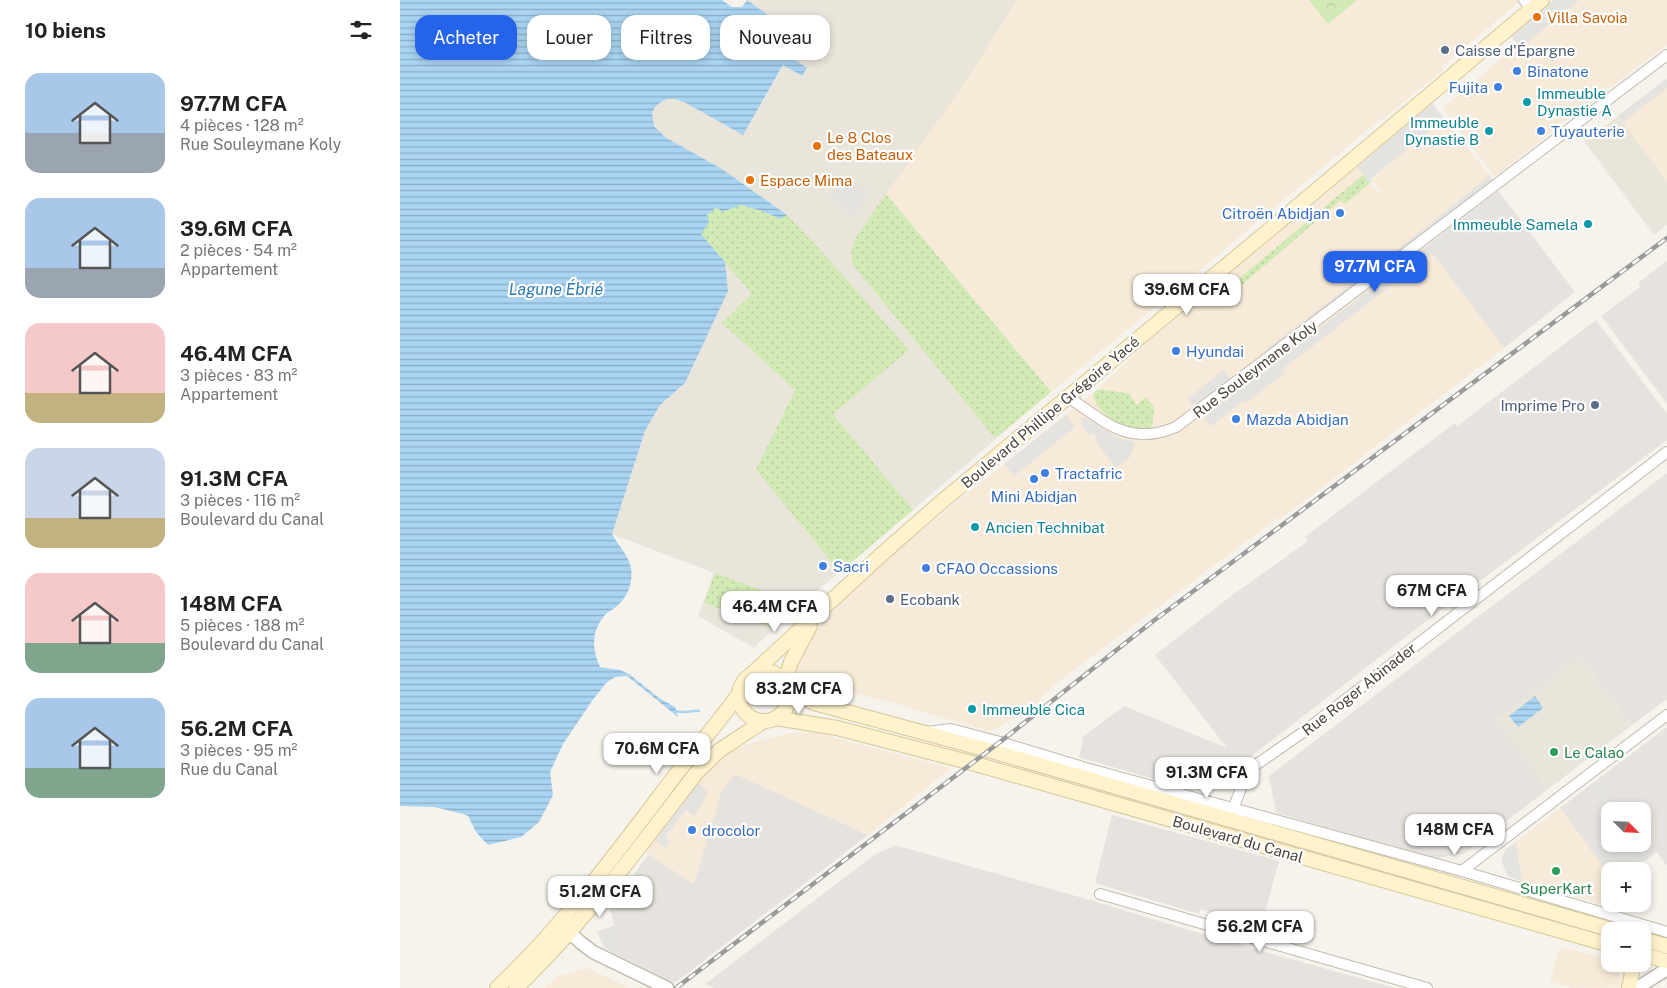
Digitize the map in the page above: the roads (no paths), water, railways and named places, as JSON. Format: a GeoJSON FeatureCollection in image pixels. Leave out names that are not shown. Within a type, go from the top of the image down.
{"type":"FeatureCollection","features":[{"type":"Feature","properties":{"kind":"main road","name":"Boulevard Phillipe Grégoire Yacé"},"geometry":{"type":"LineString","coordinates":[[754,672],[939,504],[1280,221],[1533,3]]}},
{"type":"Feature","properties":{"kind":"main road","name":"Boulevard Phillipe Grégoire Yacé"},"geometry":{"type":"LineString","coordinates":[[787,685],[795,652],[815,616]]}},
{"type":"Feature","properties":{"kind":"main road"},"geometry":{"type":"LineString","coordinates":[[516,988],[570,932],[697,772],[720,750],[783,713],[790,698],[787,685],[775,672],[761,670],[754,672],[743,681],[739,702],[748,716],[756,720],[770,720]]}},
{"type":"Feature","properties":{"kind":"main road","name":"Boulevard du Canal"},"geometry":{"type":"LineString","coordinates":[[787,685],[814,703],[988,750],[1601,927]]}},
{"type":"Feature","properties":{"kind":"main road"},"geometry":{"type":"LineString","coordinates":[[497,988],[530,955],[639,824],[739,694]]}},
{"type":"Feature","properties":{"kind":"main road","name":"Boulevard du Canal"},"geometry":{"type":"LineString","coordinates":[[770,720],[837,728],[972,763],[1601,942]]}},
{"type":"Feature","properties":{"kind":"main road"},"geometry":{"type":"LineString","coordinates":[[1651,942],[1667,946]]}},
{"type":"Feature","properties":{"kind":"main road"},"geometry":{"type":"LineString","coordinates":[[1651,957],[1667,961]]}},
{"type":"Feature","properties":{"kind":"main road"},"geometry":{"type":"LineString","coordinates":[[1629,988],[1632,972]]}},
{"type":"Feature","properties":{"kind":"street","name":"Rue Souleymane Koly"},"geometry":{"type":"LineString","coordinates":[[1068,397],[1127,433],[1156,434],[1176,427],[1667,55]]}},
{"type":"Feature","properties":{"kind":"street","name":"Rue Roger Abinader"},"geometry":{"type":"LineString","coordinates":[[1234,807],[1247,771],[1302,733],[1667,452]]}},
{"type":"Feature","properties":{"kind":"street"},"geometry":{"type":"LineString","coordinates":[[1462,871],[1667,715]]}},
{"type":"Feature","properties":{"kind":"street","name":"Boulevard du Canal"},"geometry":{"type":"LineString","coordinates":[[922,733],[953,729],[1086,768],[1462,871],[1667,932]]}},
{"type":"Feature","properties":{"kind":"street"},"geometry":{"type":"LineString","coordinates":[[1100,894],[1427,988]]}},
{"type":"Feature","properties":{"kind":"street"},"geometry":{"type":"LineString","coordinates":[[558,922],[593,952],[667,988]]}},
{"type":"Feature","properties":{"kind":"street"},"geometry":{"type":"LineString","coordinates":[[1637,988],[1667,969]]}},
{"type":"Feature","properties":{"kind":"water","name":"Lagune Ébrié"},"geometry":{"type":"Polygon","coordinates":[[[400,0],[722,0],[732,7],[742,7],[747,0],[768,15],[720,15],[720,60],[796,60],[807,68],[802,76],[783,65],[743,135],[686,103],[675,99],[668,99],[655,107],[652,113],[654,126],[665,137],[722,169],[787,215],[781,219],[741,205],[722,212],[717,207],[707,215],[709,223],[701,234],[725,262],[728,291],[685,383],[660,405],[645,431],[612,534],[628,559],[631,568],[630,587],[617,606],[607,613],[600,622],[594,641],[595,654],[600,667],[620,670],[629,674],[659,698],[675,707],[678,717],[627,676],[615,677],[606,683],[563,744],[550,772],[553,795],[539,822],[521,837],[488,845],[476,832],[468,816],[434,807],[400,806],[400,0]]]}},
{"type":"Feature","properties":{"kind":"water"},"geometry":{"type":"Polygon","coordinates":[[[1535,696],[1543,708],[1518,727],[1509,716],[1535,696]]]}},
{"type":"Feature","properties":{"kind":"waterway"},"geometry":{"type":"LineString","coordinates":[[676,711],[699,711]]}},
{"type":"Feature","properties":{"kind":"railway"},"geometry":{"type":"LineString","coordinates":[[676,988],[1000,742],[1152,622],[1667,238]]}},
{"type":"Feature","properties":{"kind":"place","name":"Villa Savoia"},"geometry":{"type":"Point","coordinates":[1537,17]}},
{"type":"Feature","properties":{"kind":"place","name":"Caisse d'Épargne"},"geometry":{"type":"Point","coordinates":[1445,50]}},
{"type":"Feature","properties":{"kind":"place","name":"Binatone"},"geometry":{"type":"Point","coordinates":[1517,71]}},
{"type":"Feature","properties":{"kind":"place","name":"Fujita"},"geometry":{"type":"Point","coordinates":[1498,87]}},
{"type":"Feature","properties":{"kind":"place","name":"Immeuble Dynastie A"},"geometry":{"type":"Point","coordinates":[1527,102]}},
{"type":"Feature","properties":{"kind":"place","name":"Immeuble Dynastie B"},"geometry":{"type":"Point","coordinates":[1489,131]}},
{"type":"Feature","properties":{"kind":"place","name":"Tuyauterie"},"geometry":{"type":"Point","coordinates":[1541,131]}},
{"type":"Feature","properties":{"kind":"place","name":"Le 8 Clos des Bateaux"},"geometry":{"type":"Point","coordinates":[817,146]}},
{"type":"Feature","properties":{"kind":"place","name":"Espace Mima"},"geometry":{"type":"Point","coordinates":[750,180]}},
{"type":"Feature","properties":{"kind":"place","name":"Citroën Abidjan"},"geometry":{"type":"Point","coordinates":[1340,213]}},
{"type":"Feature","properties":{"kind":"place","name":"Immeuble Samela"},"geometry":{"type":"Point","coordinates":[1588,224]}},
{"type":"Feature","properties":{"kind":"place","name":"Hyundai"},"geometry":{"type":"Point","coordinates":[1176,351]}},
{"type":"Feature","properties":{"kind":"place","name":"Imprime Pro"},"geometry":{"type":"Point","coordinates":[1595,405]}},
{"type":"Feature","properties":{"kind":"place","name":"Mazda Abidjan"},"geometry":{"type":"Point","coordinates":[1236,419]}},
{"type":"Feature","properties":{"kind":"place","name":"Tractafric"},"geometry":{"type":"Point","coordinates":[1045,473]}},
{"type":"Feature","properties":{"kind":"place","name":"Mini Abidjan"},"geometry":{"type":"Point","coordinates":[1034,479]}},
{"type":"Feature","properties":{"kind":"place","name":"Ancien Technibat"},"geometry":{"type":"Point","coordinates":[975,527]}},
{"type":"Feature","properties":{"kind":"place","name":"Sacri"},"geometry":{"type":"Point","coordinates":[823,566]}},
{"type":"Feature","properties":{"kind":"place","name":"CFAO Occassions"},"geometry":{"type":"Point","coordinates":[926,568]}},
{"type":"Feature","properties":{"kind":"place","name":"Ecobank"},"geometry":{"type":"Point","coordinates":[890,599]}},
{"type":"Feature","properties":{"kind":"place","name":"Immeuble Cica"},"geometry":{"type":"Point","coordinates":[972,709]}},
{"type":"Feature","properties":{"kind":"place","name":"Le Calao"},"geometry":{"type":"Point","coordinates":[1554,752]}},
{"type":"Feature","properties":{"kind":"place","name":"drocolor"},"geometry":{"type":"Point","coordinates":[692,830]}},
{"type":"Feature","properties":{"kind":"place","name":"SuperKart"},"geometry":{"type":"Point","coordinates":[1556,871]}}]}
